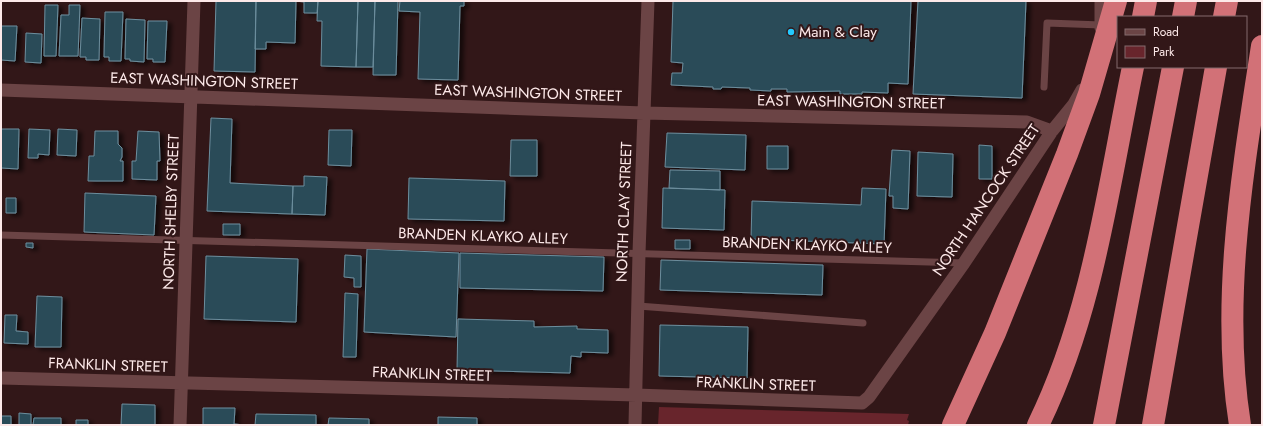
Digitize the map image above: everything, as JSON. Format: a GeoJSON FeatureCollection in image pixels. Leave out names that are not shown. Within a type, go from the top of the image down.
{"type":"FeatureCollection","features":[{"type":"Feature","properties":{"kind":"highway"},"geometry":{"type":"LineString","coordinates":[[953,425],[973,384],[1067,154],[1089,94],[1116,1]]}},
{"type":"Feature","properties":{"kind":"highway"},"geometry":{"type":"LineString","coordinates":[[1143,16],[1146,1]]}},
{"type":"Feature","properties":{"kind":"highway"},"geometry":{"type":"LineString","coordinates":[[1182,16],[1186,1]]}},
{"type":"Feature","properties":{"kind":"highway"},"geometry":{"type":"LineString","coordinates":[[1224,16],[1227,1]]}},
{"type":"Feature","properties":{"kind":"highway"},"geometry":{"type":"LineString","coordinates":[[1240,425],[1234,362],[1234,282],[1238,220],[1262,46]]}},
{"type":"Feature","properties":{"kind":"highway"},"geometry":{"type":"LineString","coordinates":[[1038,425],[1060,378],[1071,347],[1091,275],[1132,68]]}},
{"type":"Feature","properties":{"kind":"highway"},"geometry":{"type":"LineString","coordinates":[[1104,425],[1173,68]]}},
{"type":"Feature","properties":{"kind":"highway"},"geometry":{"type":"LineString","coordinates":[[1153,425],[1216,68]]}},
{"type":"Feature","properties":{"kind":"highway"},"geometry":{"type":"LineString","coordinates":[[962,425],[973,384]]}},
{"type":"Feature","properties":{"kind":"street","name":"NORTH SHELBY STREET"},"geometry":{"type":"LineString","coordinates":[[180,425],[194,1]]}},
{"type":"Feature","properties":{"kind":"street","name":"NORTH CLAY STREET"},"geometry":{"type":"LineString","coordinates":[[635,425],[639,253],[648,1]]}},
{"type":"Feature","properties":{"kind":"street","name":"NORTH HANCOCK STREET"},"geometry":{"type":"LineString","coordinates":[[862,403],[869,397],[904,349],[964,263],[1052,131],[1074,104],[1088,80],[1098,54],[1101,25],[1101,1]]}},
{"type":"Feature","properties":{"kind":"street","name":"EAST WASHINGTON STREET"},"geometry":{"type":"LineString","coordinates":[[1,90],[644,113],[1027,122],[1052,131]]}},
{"type":"Feature","properties":{"kind":"street","name":"FRANKLIN STREET"},"geometry":{"type":"LineString","coordinates":[[1,378],[636,395],[862,403]]}},
{"type":"Feature","properties":{"kind":"lane"},"geometry":{"type":"LineString","coordinates":[[1044,87],[1047,23],[1101,25]]}},
{"type":"Feature","properties":{"kind":"lane","name":"BRANDEN KLAYKO ALLEY"},"geometry":{"type":"LineString","coordinates":[[1,236],[964,263]]}},
{"type":"Feature","properties":{"kind":"lane"},"geometry":{"type":"LineString","coordinates":[[638,306],[863,323]]}},
{"type":"Feature","properties":{"kind":"green space"},"geometry":{"type":"Polygon","coordinates":[[[659,407],[909,414],[907,420],[909,421],[908,425],[658,425],[659,407]]]}},
{"type":"Feature","properties":{"kind":"building"},"geometry":{"type":"Polygon","coordinates":[[[216,1],[256,1],[255,72],[214,71],[216,1]]]}},
{"type":"Feature","properties":{"kind":"building"},"geometry":{"type":"Polygon","coordinates":[[[256,1],[296,1],[295,43],[266,42],[266,49],[255,49],[256,1]]]}},
{"type":"Feature","properties":{"kind":"building"},"geometry":{"type":"Polygon","coordinates":[[[296,1],[318,1],[317,13],[304,13],[304,2],[296,1]]]}},
{"type":"Feature","properties":{"kind":"building"},"geometry":{"type":"Polygon","coordinates":[[[318,1],[358,1],[356,67],[321,66],[322,21],[317,21],[318,1]]]}},
{"type":"Feature","properties":{"kind":"building"},"geometry":{"type":"Polygon","coordinates":[[[358,1],[375,1],[373,67],[356,67],[358,1]]]}},
{"type":"Feature","properties":{"kind":"building"},"geometry":{"type":"Polygon","coordinates":[[[375,1],[398,1],[396,75],[373,75],[375,1]]]}},
{"type":"Feature","properties":{"kind":"building"},"geometry":{"type":"Polygon","coordinates":[[[400,1],[464,1],[464,6],[460,6],[458,80],[418,79],[420,12],[399,11],[400,1]]]}},
{"type":"Feature","properties":{"kind":"building","name":"Main & Clay"},"geometry":{"type":"Polygon","coordinates":[[[673,1],[911,1],[908,84],[888,83],[888,93],[862,92],[862,94],[840,94],[840,91],[787,92],[787,89],[771,89],[771,91],[750,90],[750,88],[722,87],[721,89],[713,89],[713,87],[671,85],[672,73],[682,73],[683,63],[671,62],[673,1]]]}},
{"type":"Feature","properties":{"kind":"building"},"geometry":{"type":"Polygon","coordinates":[[[918,1],[1026,1],[1022,98],[913,94],[918,1]]]}},
{"type":"Feature","properties":{"kind":"building"},"geometry":{"type":"Polygon","coordinates":[[[45,5],[58,5],[56,56],[44,56],[45,5]]]}},
{"type":"Feature","properties":{"kind":"building"},"geometry":{"type":"Polygon","coordinates":[[[69,5],[80,5],[78,56],[59,56],[61,15],[69,15],[69,5]]]}},
{"type":"Feature","properties":{"kind":"building"},"geometry":{"type":"Polygon","coordinates":[[[105,12],[123,12],[121,61],[109,61],[109,57],[104,57],[105,12]]]}},
{"type":"Feature","properties":{"kind":"building"},"geometry":{"type":"Polygon","coordinates":[[[82,18],[100,19],[99,60],[86,60],[86,57],[80,57],[82,18]]]}},
{"type":"Feature","properties":{"kind":"building"},"geometry":{"type":"Polygon","coordinates":[[[126,19],[145,20],[144,62],[125,59],[126,19]]]}},
{"type":"Feature","properties":{"kind":"building"},"geometry":{"type":"Polygon","coordinates":[[[148,21],[167,21],[165,62],[153,62],[153,59],[147,59],[148,21]]]}},
{"type":"Feature","properties":{"kind":"building"},"geometry":{"type":"Polygon","coordinates":[[[1,26],[17,26],[15,61],[1,60],[1,26]]]}},
{"type":"Feature","properties":{"kind":"building"},"geometry":{"type":"Polygon","coordinates":[[[26,33],[42,34],[41,63],[25,62],[26,33]]]}},
{"type":"Feature","properties":{"kind":"building"},"geometry":{"type":"Polygon","coordinates":[[[211,118],[232,119],[230,183],[293,186],[292,214],[207,211],[211,118]]]}},
{"type":"Feature","properties":{"kind":"building"},"geometry":{"type":"Polygon","coordinates":[[[1,129],[19,129],[18,169],[1,168],[1,129]]]}},
{"type":"Feature","properties":{"kind":"building"},"geometry":{"type":"Polygon","coordinates":[[[29,129],[50,130],[49,155],[38,154],[38,158],[28,158],[29,129]]]}},
{"type":"Feature","properties":{"kind":"building"},"geometry":{"type":"Polygon","coordinates":[[[58,129],[77,130],[76,156],[57,155],[58,129]]]}},
{"type":"Feature","properties":{"kind":"building"},"geometry":{"type":"Polygon","coordinates":[[[329,130],[352,130],[351,166],[328,165],[329,130]]]}},
{"type":"Feature","properties":{"kind":"building"},"geometry":{"type":"Polygon","coordinates":[[[95,131],[118,131],[118,144],[122,148],[122,157],[120,161],[123,161],[123,181],[88,181],[89,156],[94,156],[95,131]]]}},
{"type":"Feature","properties":{"kind":"building"},"geometry":{"type":"Polygon","coordinates":[[[138,131],[159,132],[160,161],[157,161],[157,180],[132,179],[132,161],[136,161],[138,131]]]}},
{"type":"Feature","properties":{"kind":"building"},"geometry":{"type":"Polygon","coordinates":[[[667,133],[746,135],[745,170],[665,167],[667,133]]]}},
{"type":"Feature","properties":{"kind":"building"},"geometry":{"type":"Polygon","coordinates":[[[511,140],[537,140],[537,176],[510,176],[511,140]]]}},
{"type":"Feature","properties":{"kind":"building"},"geometry":{"type":"Polygon","coordinates":[[[979,145],[992,146],[992,179],[979,179],[979,145]]]}},
{"type":"Feature","properties":{"kind":"building"},"geometry":{"type":"Polygon","coordinates":[[[767,146],[788,146],[788,169],[767,169],[767,146]]]}},
{"type":"Feature","properties":{"kind":"building"},"geometry":{"type":"Polygon","coordinates":[[[892,150],[910,151],[908,209],[893,208],[893,196],[889,196],[892,150]]]}},
{"type":"Feature","properties":{"kind":"building"},"geometry":{"type":"Polygon","coordinates":[[[918,152],[953,154],[952,197],[917,196],[918,152]]]}},
{"type":"Feature","properties":{"kind":"building"},"geometry":{"type":"Polygon","coordinates":[[[670,170],[720,171],[720,190],[669,188],[670,170]]]}},
{"type":"Feature","properties":{"kind":"building"},"geometry":{"type":"Polygon","coordinates":[[[304,176],[327,177],[325,215],[292,214],[293,186],[304,186],[304,176]]]}},
{"type":"Feature","properties":{"kind":"building"},"geometry":{"type":"Polygon","coordinates":[[[409,178],[505,181],[504,221],[408,219],[409,178]]]}},
{"type":"Feature","properties":{"kind":"building"},"geometry":{"type":"Polygon","coordinates":[[[663,188],[725,190],[724,230],[662,228],[663,188]]]}},
{"type":"Feature","properties":{"kind":"building"},"geometry":{"type":"Polygon","coordinates":[[[862,188],[886,189],[884,244],[751,239],[752,201],[861,205],[862,188]]]}},
{"type":"Feature","properties":{"kind":"building"},"geometry":{"type":"Polygon","coordinates":[[[85,193],[156,196],[154,235],[84,232],[85,193]]]}},
{"type":"Feature","properties":{"kind":"building"},"geometry":{"type":"Polygon","coordinates":[[[6,198],[16,198],[16,213],[6,213],[6,198]]]}},
{"type":"Feature","properties":{"kind":"building"},"geometry":{"type":"Polygon","coordinates":[[[223,224],[240,224],[240,235],[223,235],[223,224]]]}},
{"type":"Feature","properties":{"kind":"building"},"geometry":{"type":"Polygon","coordinates":[[[675,240],[690,240],[690,249],[675,249],[675,240]]]}},
{"type":"Feature","properties":{"kind":"building"},"geometry":{"type":"Polygon","coordinates":[[[26,243],[33,243],[33,248],[26,247],[26,243]]]}},
{"type":"Feature","properties":{"kind":"building"},"geometry":{"type":"Polygon","coordinates":[[[367,249],[459,253],[456,337],[364,332],[367,249]]]}},
{"type":"Feature","properties":{"kind":"building"},"geometry":{"type":"Polygon","coordinates":[[[460,253],[604,257],[603,291],[460,288],[460,253]]]}},
{"type":"Feature","properties":{"kind":"building"},"geometry":{"type":"Polygon","coordinates":[[[345,255],[361,256],[361,287],[354,287],[354,278],[344,277],[345,255]]]}},
{"type":"Feature","properties":{"kind":"building"},"geometry":{"type":"Polygon","coordinates":[[[206,256],[298,259],[296,322],[204,319],[206,256]]]}},
{"type":"Feature","properties":{"kind":"building"},"geometry":{"type":"Polygon","coordinates":[[[661,260],[823,265],[822,295],[660,290],[661,260]]]}},
{"type":"Feature","properties":{"kind":"building"},"geometry":{"type":"Polygon","coordinates":[[[345,293],[358,294],[356,357],[343,357],[345,293]]]}},
{"type":"Feature","properties":{"kind":"building"},"geometry":{"type":"Polygon","coordinates":[[[37,296],[62,297],[61,347],[35,347],[37,296]]]}},
{"type":"Feature","properties":{"kind":"building"},"geometry":{"type":"Polygon","coordinates":[[[5,315],[17,315],[16,331],[28,332],[28,344],[4,343],[5,315]]]}},
{"type":"Feature","properties":{"kind":"building"},"geometry":{"type":"Polygon","coordinates":[[[458,319],[534,321],[534,327],[577,326],[577,329],[608,330],[608,353],[581,352],[581,357],[571,356],[570,373],[457,370],[458,319]]]}},
{"type":"Feature","properties":{"kind":"building"},"geometry":{"type":"Polygon","coordinates":[[[660,325],[748,327],[747,378],[659,376],[660,325]]]}},
{"type":"Feature","properties":{"kind":"building"},"geometry":{"type":"Polygon","coordinates":[[[122,404],[155,405],[155,425],[121,425],[122,404]]]}},
{"type":"Feature","properties":{"kind":"building"},"geometry":{"type":"Polygon","coordinates":[[[203,408],[235,408],[234,424],[244,425],[203,425],[203,408]]]}},
{"type":"Feature","properties":{"kind":"building"},"geometry":{"type":"Polygon","coordinates":[[[19,413],[31,414],[31,425],[19,425],[19,413]]]}},
{"type":"Feature","properties":{"kind":"building"},"geometry":{"type":"Polygon","coordinates":[[[256,414],[316,415],[316,425],[255,425],[256,414]]]}},
{"type":"Feature","properties":{"kind":"building"},"geometry":{"type":"Polygon","coordinates":[[[1,416],[11,416],[11,425],[1,425],[1,416]]]}},
{"type":"Feature","properties":{"kind":"building"},"geometry":{"type":"Polygon","coordinates":[[[438,417],[477,418],[477,425],[438,425],[438,417]]]}},
{"type":"Feature","properties":{"kind":"building"},"geometry":{"type":"Polygon","coordinates":[[[34,418],[61,418],[61,425],[33,425],[34,418]]]}},
{"type":"Feature","properties":{"kind":"building"},"geometry":{"type":"Polygon","coordinates":[[[329,418],[369,419],[369,425],[328,425],[329,418]]]}},
{"type":"Feature","properties":{"kind":"building"},"geometry":{"type":"Polygon","coordinates":[[[76,420],[88,420],[88,425],[76,425],[76,420]]]}},
{"type":"Feature","properties":{"kind":"place","name":"Main & Clay"},"geometry":{"type":"Point","coordinates":[791,32]}}]}
